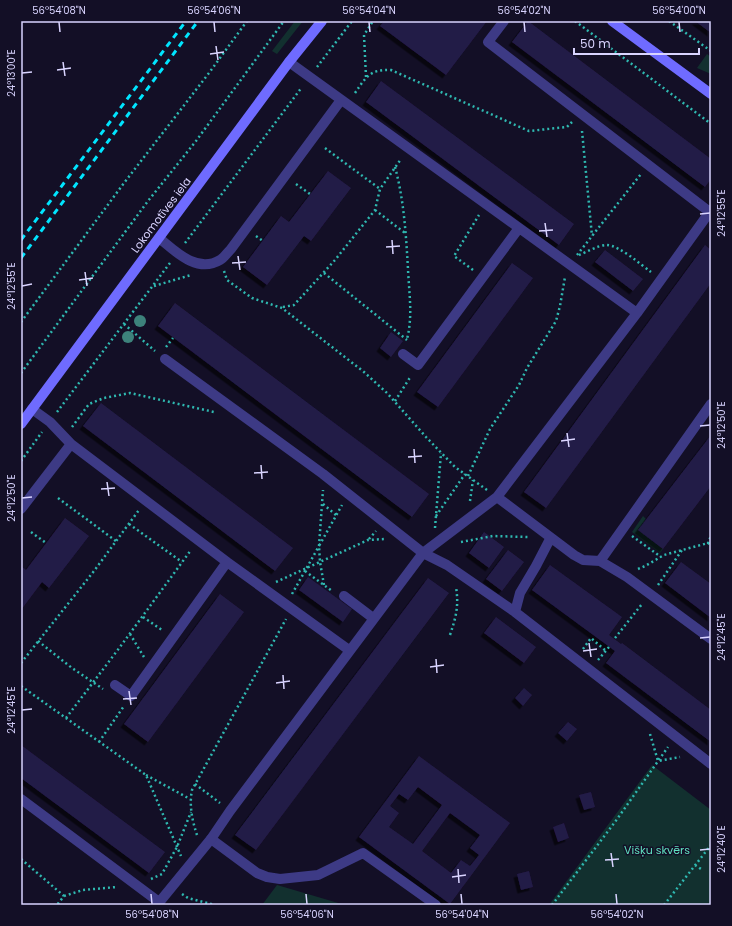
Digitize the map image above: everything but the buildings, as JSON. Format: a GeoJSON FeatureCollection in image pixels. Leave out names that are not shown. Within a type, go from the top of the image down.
{"type":"FeatureCollection","features":[{"type":"Feature","properties":{"kind":"street","name":"Lokomotīves iela"},"geometry":{"type":"LineString","coordinates":[[21,424],[289,62],[322,21]]}},
{"type":"Feature","properties":{"kind":"street"},"geometry":{"type":"LineString","coordinates":[[21,799],[134,884],[158,904],[211,839],[230,811],[422,553],[497,497],[637,313],[710,212],[488,42],[504,21]]}},
{"type":"Feature","properties":{"kind":"street"},"geometry":{"type":"LineString","coordinates":[[614,21],[709,89]]}},
{"type":"Feature","properties":{"kind":"street"},"geometry":{"type":"LineString","coordinates":[[289,62],[346,100],[408,148],[637,313]]}},
{"type":"Feature","properties":{"kind":"street"},"geometry":{"type":"LineString","coordinates":[[159,238],[194,263],[206,264],[219,260],[231,249],[346,100]]}},
{"type":"Feature","properties":{"kind":"street"},"geometry":{"type":"LineString","coordinates":[[403,354],[418,365],[519,228]]}},
{"type":"Feature","properties":{"kind":"street"},"geometry":{"type":"LineString","coordinates":[[165,359],[323,474],[422,553],[447,565],[515,612],[711,764]]}},
{"type":"Feature","properties":{"kind":"street"},"geometry":{"type":"LineString","coordinates":[[600,561],[711,404]]}},
{"type":"Feature","properties":{"kind":"street"},"geometry":{"type":"LineString","coordinates":[[32,409],[50,422],[71,444],[227,562],[349,650]]}},
{"type":"Feature","properties":{"kind":"street"},"geometry":{"type":"LineString","coordinates":[[21,509],[71,444]]}},
{"type":"Feature","properties":{"kind":"street"},"geometry":{"type":"LineString","coordinates":[[497,497],[550,539],[574,555],[583,560],[600,561],[627,577],[711,639]]}},
{"type":"Feature","properties":{"kind":"street"},"geometry":{"type":"LineString","coordinates":[[515,612],[520,593],[550,539]]}},
{"type":"Feature","properties":{"kind":"street"},"geometry":{"type":"LineString","coordinates":[[115,685],[131,696],[227,562]]}},
{"type":"Feature","properties":{"kind":"street"},"geometry":{"type":"LineString","coordinates":[[344,596],[373,618]]}},
{"type":"Feature","properties":{"kind":"street"},"geometry":{"type":"LineString","coordinates":[[211,839],[257,873],[267,877],[280,879],[318,875],[363,853],[436,905]]}},
{"type":"Feature","properties":{"kind":"path"},"geometry":{"type":"LineString","coordinates":[[21,322],[247,21]]}},
{"type":"Feature","properties":{"kind":"path"},"geometry":{"type":"LineString","coordinates":[[21,373],[148,201],[196,141],[284,21]]}},
{"type":"Feature","properties":{"kind":"path"},"geometry":{"type":"LineString","coordinates":[[21,461],[352,21]]}},
{"type":"Feature","properties":{"kind":"path"},"geometry":{"type":"LineString","coordinates":[[366,77],[364,35],[372,21]]}},
{"type":"Feature","properties":{"kind":"path"},"geometry":{"type":"LineString","coordinates":[[575,21],[711,124]]}},
{"type":"Feature","properties":{"kind":"path"},"geometry":{"type":"LineString","coordinates":[[670,21],[711,51]]}},
{"type":"Feature","properties":{"kind":"path"},"geometry":{"type":"LineString","coordinates":[[346,100],[372,72],[385,69],[391,70],[530,131],[567,127],[581,113]]}},
{"type":"Feature","properties":{"kind":"path"},"geometry":{"type":"LineString","coordinates":[[581,113],[592,236]]}},
{"type":"Feature","properties":{"kind":"path"},"geometry":{"type":"LineString","coordinates":[[325,148],[380,189]]}},
{"type":"Feature","properties":{"kind":"path"},"geometry":{"type":"LineString","coordinates":[[282,308],[294,305],[324,273],[375,210],[380,189],[408,148]]}},
{"type":"Feature","properties":{"kind":"path"},"geometry":{"type":"LineString","coordinates":[[649,165],[575,257],[607,245],[618,249],[661,279]]}},
{"type":"Feature","properties":{"kind":"path"},"geometry":{"type":"LineString","coordinates":[[395,167],[399,182],[405,233],[411,305],[410,327],[403,354]]}},
{"type":"Feature","properties":{"kind":"path"},"geometry":{"type":"LineString","coordinates":[[296,184],[310,194]]}},
{"type":"Feature","properties":{"kind":"path"},"geometry":{"type":"LineString","coordinates":[[483,277],[454,256],[486,204]]}},
{"type":"Feature","properties":{"kind":"path"},"geometry":{"type":"LineString","coordinates":[[375,210],[405,233]]}},
{"type":"Feature","properties":{"kind":"path"},"geometry":{"type":"LineString","coordinates":[[254,235],[263,241]]}},
{"type":"Feature","properties":{"kind":"path"},"geometry":{"type":"LineString","coordinates":[[219,260],[227,280],[252,298],[282,308],[364,372],[395,401],[441,453],[464,474],[497,497]]}},
{"type":"Feature","properties":{"kind":"path"},"geometry":{"type":"LineString","coordinates":[[468,476],[490,429],[556,321],[568,264]]}},
{"type":"Feature","properties":{"kind":"path"},"geometry":{"type":"LineString","coordinates":[[153,287],[197,273]]}},
{"type":"Feature","properties":{"kind":"path"},"geometry":{"type":"LineString","coordinates":[[324,273],[407,339]]}},
{"type":"Feature","properties":{"kind":"path"},"geometry":{"type":"LineString","coordinates":[[124,324],[165,359]]}},
{"type":"Feature","properties":{"kind":"path"},"geometry":{"type":"LineString","coordinates":[[395,401],[418,365]]}},
{"type":"Feature","properties":{"kind":"path"},"geometry":{"type":"LineString","coordinates":[[71,427],[89,404],[104,398],[130,393],[201,408],[226,416],[236,410]]}},
{"type":"Feature","properties":{"kind":"path"},"geometry":{"type":"LineString","coordinates":[[434,544],[441,453]]}},
{"type":"Feature","properties":{"kind":"path"},"geometry":{"type":"LineString","coordinates":[[323,474],[320,562],[324,585]]}},
{"type":"Feature","properties":{"kind":"path"},"geometry":{"type":"LineString","coordinates":[[436,516],[464,474]]}},
{"type":"Feature","properties":{"kind":"path"},"geometry":{"type":"LineString","coordinates":[[202,850],[191,812],[190,799],[192,790],[289,606],[306,570],[348,494]]}},
{"type":"Feature","properties":{"kind":"path"},"geometry":{"type":"LineString","coordinates":[[58,498],[116,541]]}},
{"type":"Feature","properties":{"kind":"path"},"geometry":{"type":"LineString","coordinates":[[21,664],[94,571],[146,500]]}},
{"type":"Feature","properties":{"kind":"path"},"geometry":{"type":"LineString","coordinates":[[322,504],[336,515]]}},
{"type":"Feature","properties":{"kind":"path"},"geometry":{"type":"LineString","coordinates":[[129,524],[182,562]]}},
{"type":"Feature","properties":{"kind":"path"},"geometry":{"type":"LineString","coordinates":[[31,532],[46,543]]}},
{"type":"Feature","properties":{"kind":"path"},"geometry":{"type":"LineString","coordinates":[[628,533],[661,557]]}},
{"type":"Feature","properties":{"kind":"path"},"geometry":{"type":"LineString","coordinates":[[454,543],[493,536],[550,539]]}},
{"type":"Feature","properties":{"kind":"path"},"geometry":{"type":"LineString","coordinates":[[627,577],[632,571],[661,557],[682,550],[710,544],[711,536]]}},
{"type":"Feature","properties":{"kind":"path"},"geometry":{"type":"LineString","coordinates":[[264,589],[269,585],[306,570],[368,540],[406,539]]}},
{"type":"Feature","properties":{"kind":"path"},"geometry":{"type":"LineString","coordinates":[[66,718],[143,617],[198,540]]}},
{"type":"Feature","properties":{"kind":"path"},"geometry":{"type":"LineString","coordinates":[[616,638],[655,589],[682,550]]}},
{"type":"Feature","properties":{"kind":"path"},"geometry":{"type":"LineString","coordinates":[[306,570],[331,590],[344,596]]}},
{"type":"Feature","properties":{"kind":"path"},"geometry":{"type":"LineString","coordinates":[[450,635],[457,615],[458,604],[454,570]]}},
{"type":"Feature","properties":{"kind":"path"},"geometry":{"type":"LineString","coordinates":[[143,617],[173,638]]}},
{"type":"Feature","properties":{"kind":"path"},"geometry":{"type":"LineString","coordinates":[[130,634],[151,669]]}},
{"type":"Feature","properties":{"kind":"path"},"geometry":{"type":"LineString","coordinates":[[575,659],[591,638],[606,651]]}},
{"type":"Feature","properties":{"kind":"path"},"geometry":{"type":"LineString","coordinates":[[38,641],[102,689],[115,685]]}},
{"type":"Feature","properties":{"kind":"path"},"geometry":{"type":"LineString","coordinates":[[21,686],[146,775],[190,799]]}},
{"type":"Feature","properties":{"kind":"path"},"geometry":{"type":"LineString","coordinates":[[99,742],[131,696]]}},
{"type":"Feature","properties":{"kind":"path"},"geometry":{"type":"LineString","coordinates":[[552,905],[615,822],[676,736]]}},
{"type":"Feature","properties":{"kind":"path"},"geometry":{"type":"LineString","coordinates":[[146,775],[182,860],[188,866]]}},
{"type":"Feature","properties":{"kind":"path"},"geometry":{"type":"LineString","coordinates":[[195,784],[230,811]]}},
{"type":"Feature","properties":{"kind":"path"},"geometry":{"type":"LineString","coordinates":[[57,905],[64,896],[83,890],[112,888],[134,884],[162,874],[177,847],[191,812]]}},
{"type":"Feature","properties":{"kind":"path"},"geometry":{"type":"LineString","coordinates":[[664,905],[711,845]]}},
{"type":"Feature","properties":{"kind":"path"},"geometry":{"type":"LineString","coordinates":[[21,859],[64,896]]}},
{"type":"Feature","properties":{"kind":"path"},"geometry":{"type":"LineString","coordinates":[[695,865],[701,869]]}},
{"type":"Feature","properties":{"kind":"path"},"geometry":{"type":"LineString","coordinates":[[172,887],[188,898],[215,905]]}},
{"type":"Feature","properties":{"kind":"path"},"geometry":{"type":"LineString","coordinates":[[200,900],[201,905]]}},
{"type":"Feature","properties":{"kind":"green space"},"geometry":{"type":"Polygon","coordinates":[[[295,21],[303,21],[277,54],[272,51],[295,21]]]}},
{"type":"Feature","properties":{"kind":"green space"},"geometry":{"type":"Polygon","coordinates":[[[707,54],[711,57],[711,74],[697,68],[707,54]]]}},
{"type":"Feature","properties":{"kind":"green space"},"geometry":{"type":"Polygon","coordinates":[[[643,516],[646,519],[638,530],[663,549],[660,553],[632,532],[643,516]]]}},
{"type":"Feature","properties":{"kind":"green space","name":"Višķu skvērs"},"geometry":{"type":"Polygon","coordinates":[[[652,765],[711,810],[711,905],[549,905],[652,765]]]}},
{"type":"Feature","properties":{"kind":"green space"},"geometry":{"type":"Polygon","coordinates":[[[277,885],[345,905],[262,905],[277,885]]]}},
{"type":"Feature","properties":{"kind":"railway"},"geometry":{"type":"LineString","coordinates":[[21,240],[186,21]]}},
{"type":"Feature","properties":{"kind":"railway"},"geometry":{"type":"LineString","coordinates":[[21,258],[198,21]]}}]}
